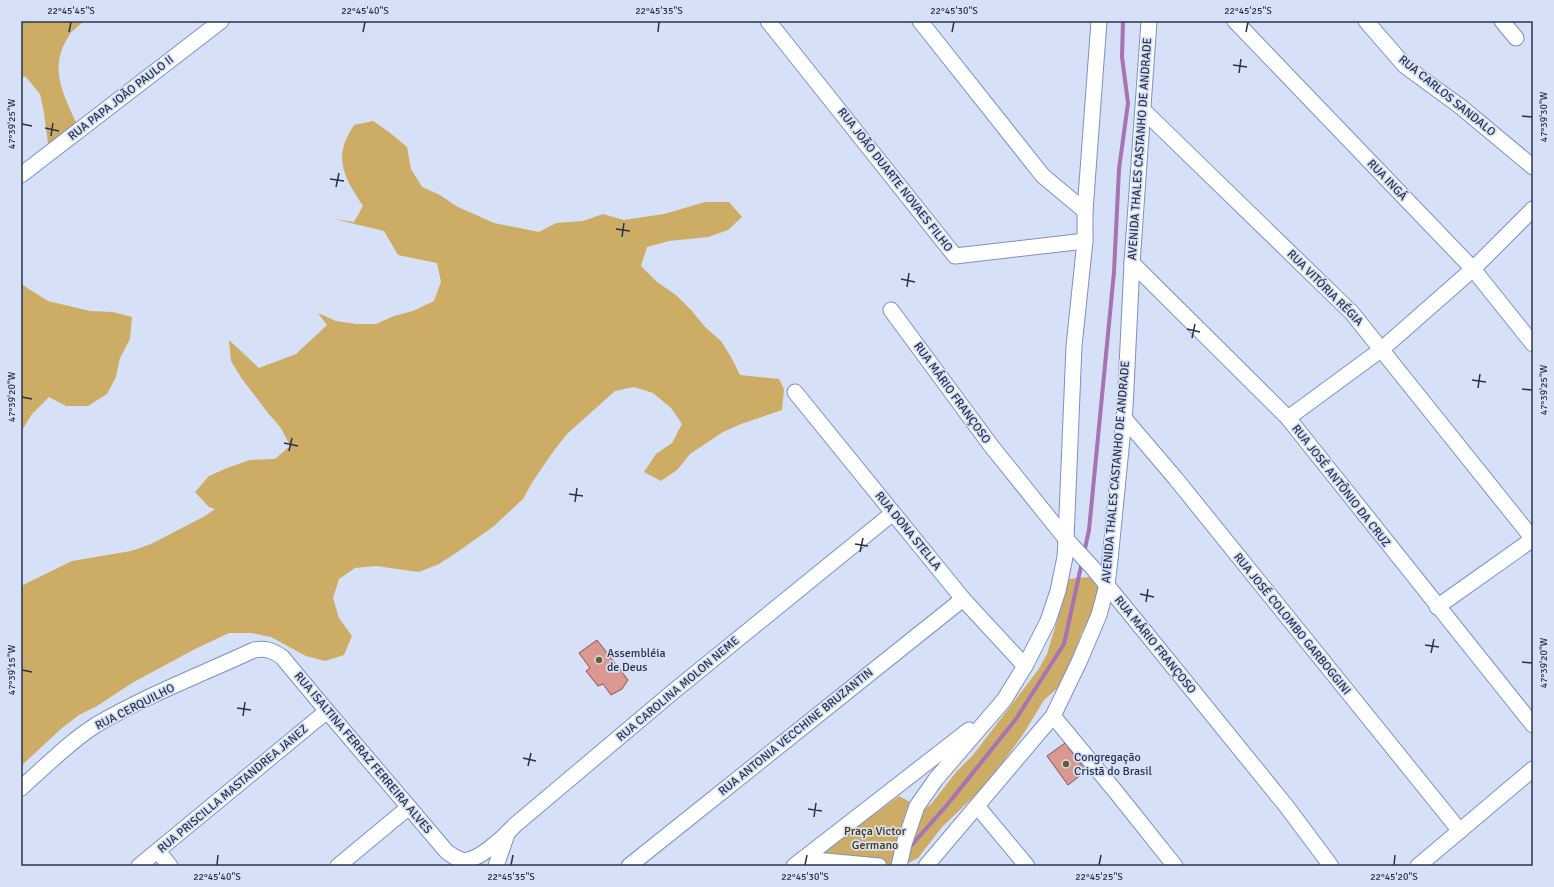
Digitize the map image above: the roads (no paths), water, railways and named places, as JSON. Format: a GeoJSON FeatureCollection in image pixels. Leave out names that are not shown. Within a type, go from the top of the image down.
{"type":"FeatureCollection","features":[{"type":"Feature","properties":{"kind":"street","name":"RUA PAPA JOÃO PAULO II"},"geometry":{"type":"LineString","coordinates":[[21,175],[221,21]]}},
{"type":"Feature","properties":{"kind":"street","name":"RUA JOÃO DUARTE NOVAES FILHO"},"geometry":{"type":"LineString","coordinates":[[768,21],[955,256],[1085,241]]}},
{"type":"Feature","properties":{"kind":"street"},"geometry":{"type":"LineString","coordinates":[[920,21],[1043,176],[1085,211]]}},
{"type":"Feature","properties":{"kind":"street","name":"AVENIDA THALES CASTANHO DE ANDRADE"},"geometry":{"type":"LineString","coordinates":[[926,866],[1053,716],[1080,662],[1099,615],[1106,585],[1124,418],[1132,263],[1149,21]]}},
{"type":"Feature","properties":{"kind":"street","name":"RUA INGÁ"},"geometry":{"type":"LineString","coordinates":[[1235,21],[1473,269],[1533,344]]}},
{"type":"Feature","properties":{"kind":"street","name":"RUA CARLOS SANDALO"},"geometry":{"type":"LineString","coordinates":[[1366,21],[1405,66],[1461,107],[1533,167]]}},
{"type":"Feature","properties":{"kind":"street"},"geometry":{"type":"LineString","coordinates":[[1502,21],[1516,38]]}},
{"type":"Feature","properties":{"kind":"street"},"geometry":{"type":"LineString","coordinates":[[898,866],[908,830],[917,806],[936,779],[1004,700],[1025,666],[1048,621],[1058,591],[1065,557],[1074,346],[1085,241],[1085,211],[1096,24]]}},
{"type":"Feature","properties":{"kind":"street","name":"RUA VITÓRIA RÉGIA"},"geometry":{"type":"LineString","coordinates":[[1143,110],[1352,313],[1533,539]]}},
{"type":"Feature","properties":{"kind":"street"},"geometry":{"type":"LineString","coordinates":[[1288,418],[1382,349],[1473,269],[1533,209]]}},
{"type":"Feature","properties":{"kind":"street","name":"RUA JOSÉ ANTÔNIO DA CRUZ"},"geometry":{"type":"LineString","coordinates":[[1132,263],[1288,418],[1437,607],[1533,725]]}},
{"type":"Feature","properties":{"kind":"street","name":"RUA MÁRIO FRANÇOSO"},"geometry":{"type":"LineString","coordinates":[[891,310],[992,447],[1287,807],[1331,866]]}},
{"type":"Feature","properties":{"kind":"street","name":"RUA DONA STELLA"},"geometry":{"type":"LineString","coordinates":[[795,392],[963,599],[1025,666]]}},
{"type":"Feature","properties":{"kind":"street","name":"RUA JOSÉ COLOMBO GARBOGGINI"},"geometry":{"type":"LineString","coordinates":[[1124,418],[1176,479],[1460,831]]}},
{"type":"Feature","properties":{"kind":"street","name":"RUA CAROLINA MOLON NEME"},"geometry":{"type":"LineString","coordinates":[[462,860],[468,860],[479,855],[507,834],[515,825],[674,690],[893,513]]}},
{"type":"Feature","properties":{"kind":"street"},"geometry":{"type":"LineString","coordinates":[[1437,607],[1533,539]]}},
{"type":"Feature","properties":{"kind":"street","name":"RUA ANTONIA VECCHINE BRUZANTIN"},"geometry":{"type":"LineString","coordinates":[[629,866],[963,599]]}},
{"type":"Feature","properties":{"kind":"street","name":"RUA ISALTINA FERRAZ FERREIRA ALVES"},"geometry":{"type":"LineString","coordinates":[[263,648],[274,651],[282,657],[447,852],[462,860]]}},
{"type":"Feature","properties":{"kind":"street","name":"RUA CERQUILHO"},"geometry":{"type":"LineString","coordinates":[[21,788],[72,743],[95,726],[129,707],[254,650],[263,648]]}},
{"type":"Feature","properties":{"kind":"street"},"geometry":{"type":"LineString","coordinates":[[799,862],[965,734],[1004,700]]}},
{"type":"Feature","properties":{"kind":"street","name":"RUA PRISCILLA MASTANDREA JANEZ"},"geometry":{"type":"LineString","coordinates":[[139,866],[327,711]]}},
{"type":"Feature","properties":{"kind":"street"},"geometry":{"type":"LineString","coordinates":[[1053,716],[1175,866]]}},
{"type":"Feature","properties":{"kind":"street"},"geometry":{"type":"LineString","coordinates":[[1418,866],[1533,769]]}},
{"type":"Feature","properties":{"kind":"street"},"geometry":{"type":"LineString","coordinates":[[977,806],[1027,866]]}},
{"type":"Feature","properties":{"kind":"street"},"geometry":{"type":"LineString","coordinates":[[338,866],[409,807]]}},
{"type":"Feature","properties":{"kind":"street"},"geometry":{"type":"LineString","coordinates":[[496,866],[507,834]]}},
{"type":"Feature","properties":{"kind":"street"},"geometry":{"type":"LineString","coordinates":[[158,850],[170,866]]}},
{"type":"Feature","properties":{"kind":"street"},"geometry":{"type":"LineString","coordinates":[[799,862],[879,866]]}},
{"type":"Feature","properties":{"kind":"waterway"},"geometry":{"type":"LineString","coordinates":[[1084,553],[1089,530],[1114,272],[1119,169],[1128,103],[1122,57],[1123,21]]}},
{"type":"Feature","properties":{"kind":"waterway"},"geometry":{"type":"LineString","coordinates":[[909,848],[947,805],[1016,719],[1064,644],[1082,562]]}},
{"type":"Feature","properties":{"kind":"place","name":"Assembléia de Deus"},"geometry":{"type":"Point","coordinates":[599,660]}},
{"type":"Feature","properties":{"kind":"place","name":"Congregação Cristã do Brasil"},"geometry":{"type":"Point","coordinates":[1066,764]}},
{"type":"Feature","properties":{"kind":"park label","name":"Praça Victor Germano"},"geometry":{"type":"Point","coordinates":[875,838]}}]}
